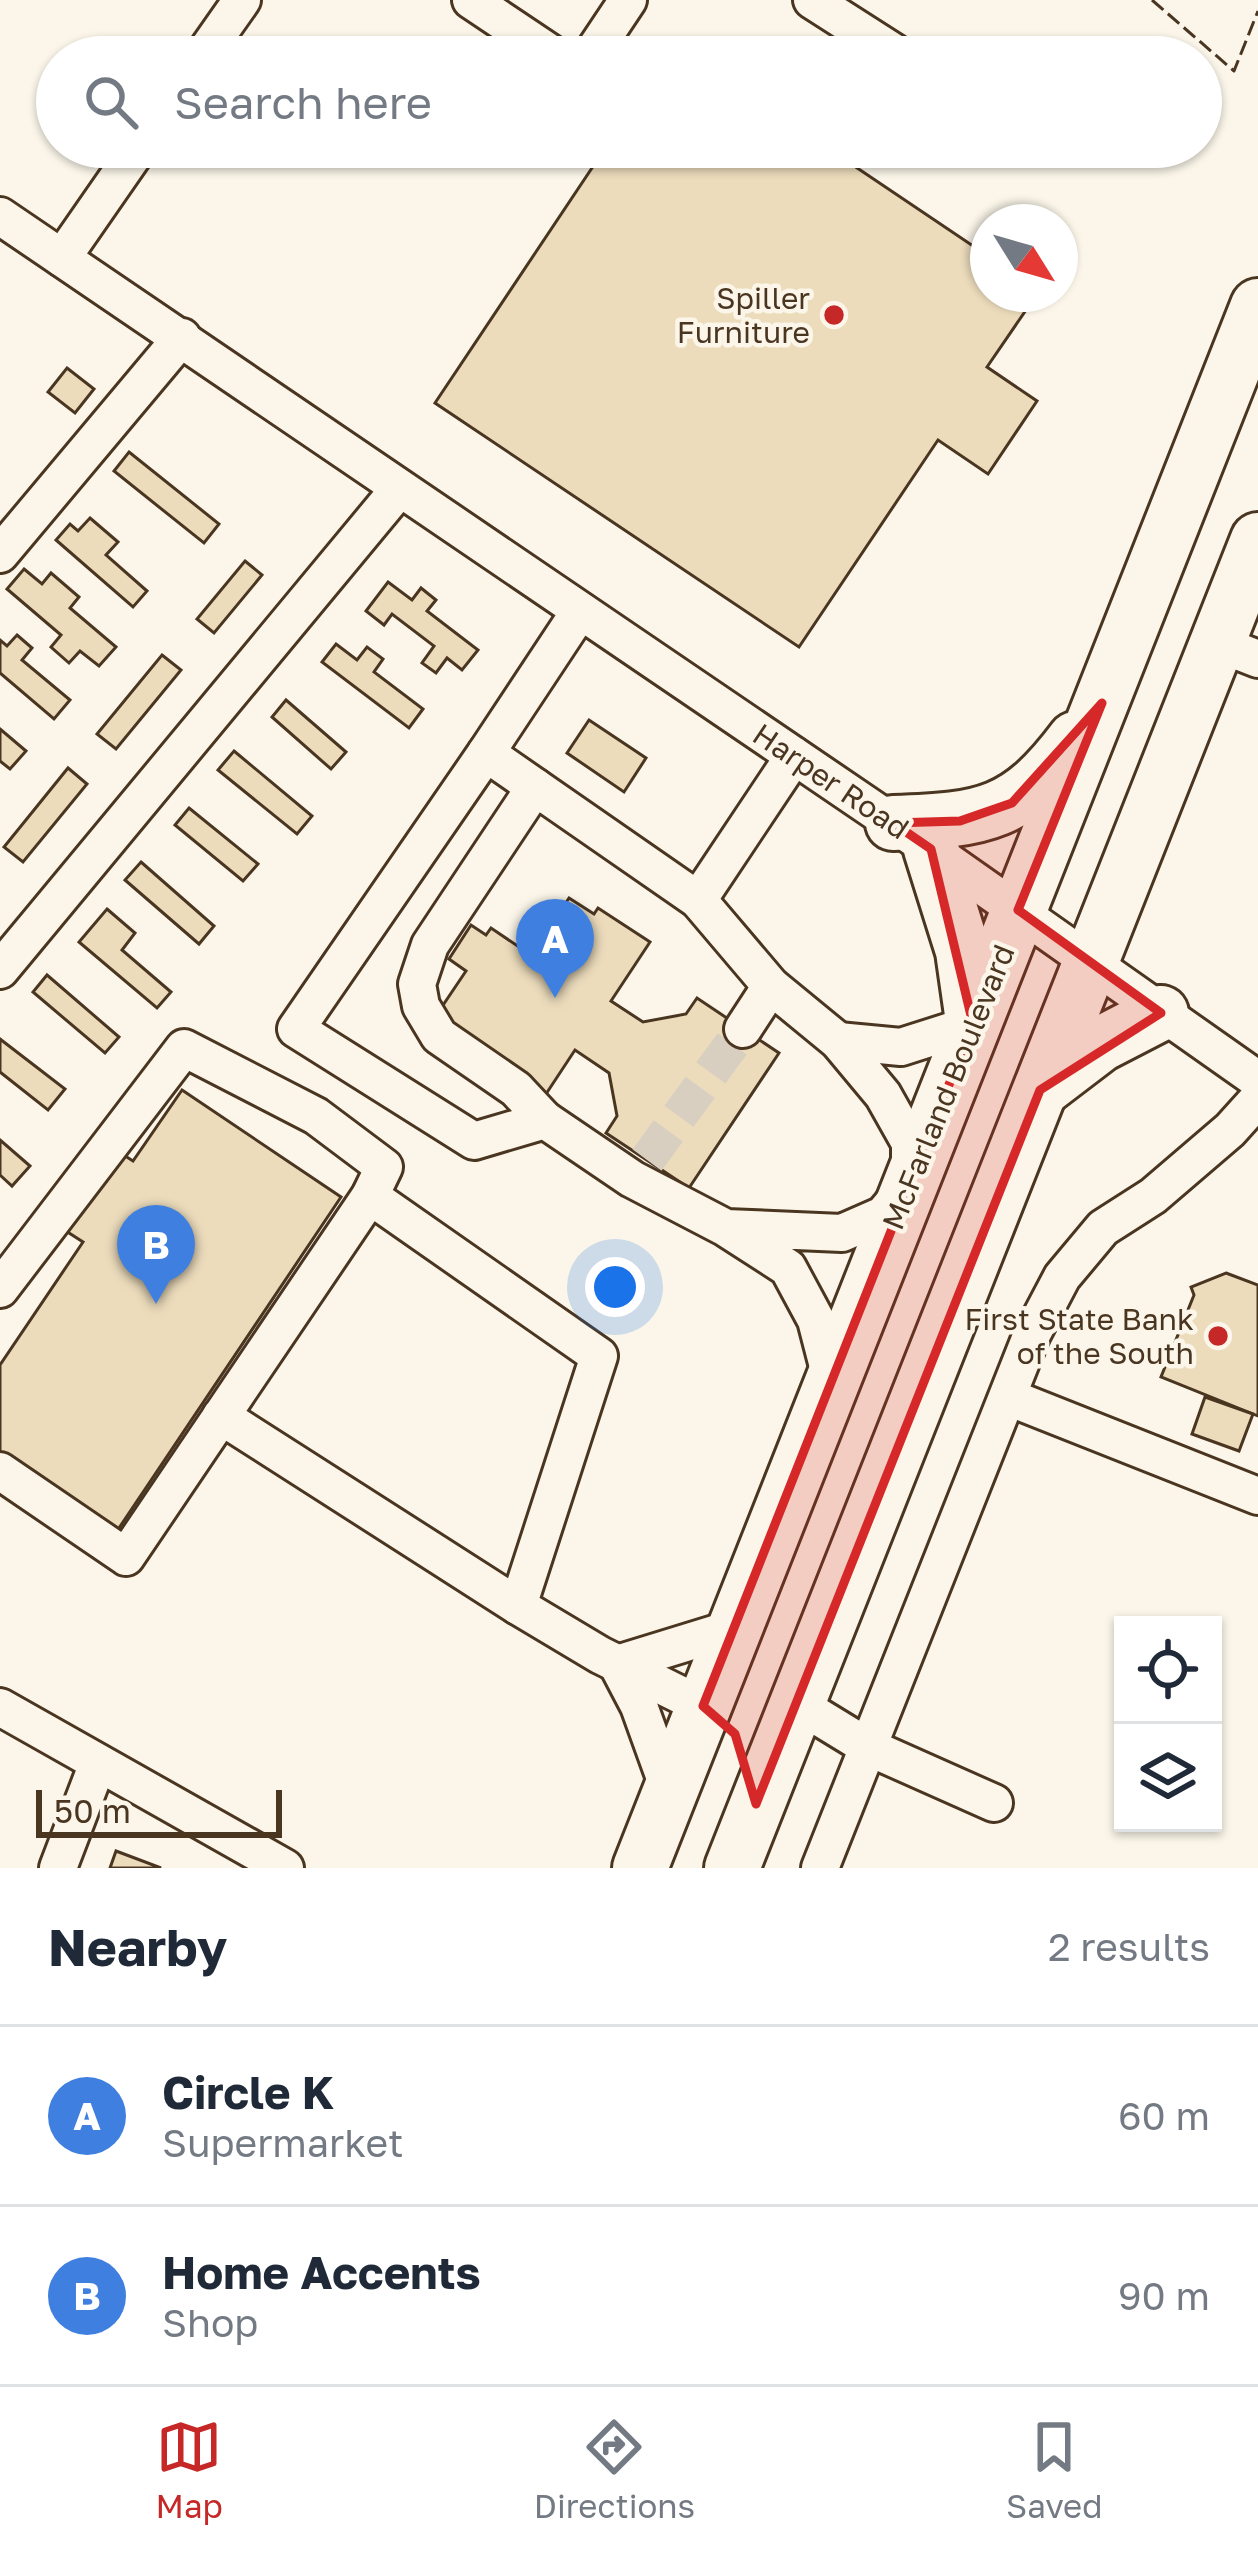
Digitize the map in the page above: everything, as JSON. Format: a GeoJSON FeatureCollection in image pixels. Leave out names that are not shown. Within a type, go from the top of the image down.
{"type":"FeatureCollection","features":[{"type":"Feature","properties":{"kind":"highway","name":"McFarland Boulevard"},"geometry":{"type":"LineString","coordinates":[[640,1868],[1258,306]]}},
{"type":"Feature","properties":{"kind":"highway"},"geometry":{"type":"LineString","coordinates":[[732,1868],[1090,964],[1237,651],[1258,540]]}},
{"type":"Feature","properties":{"kind":"highway"},"geometry":{"type":"LineString","coordinates":[[973,1024],[963,951],[912,836],[1012,803],[1053,767],[1102,703]]}},
{"type":"Feature","properties":{"kind":"highway"},"geometry":{"type":"LineString","coordinates":[[1040,1090],[1101,1044],[1161,1013]]}},
{"type":"Feature","properties":{"kind":"highway"},"geometry":{"type":"LineString","coordinates":[[766,1547],[758,1608],[768,1656],[796,1702]]}},
{"type":"Feature","properties":{"kind":"highway"},"geometry":{"type":"LineString","coordinates":[[703,1706],[735,1734],[751,1766],[756,1804]]}},
{"type":"Feature","properties":{"kind":"street"},"geometry":{"type":"LineString","coordinates":[[217,36],[242,0]]}},
{"type":"Feature","properties":{"kind":"street"},"geometry":{"type":"LineString","coordinates":[[471,0],[525,36]]}},
{"type":"Feature","properties":{"kind":"street"},"geometry":{"type":"LineString","coordinates":[[604,36],[628,0]]}},
{"type":"Feature","properties":{"kind":"street"},"geometry":{"type":"LineString","coordinates":[[812,0],[868,36]]}},
{"type":"Feature","properties":{"kind":"street"},"geometry":{"type":"LineString","coordinates":[[62,258],[124,168]]}},
{"type":"Feature","properties":{"kind":"street","name":"Harper Road"},"geometry":{"type":"LineString","coordinates":[[0,217],[912,836],[1258,1080]]}},
{"type":"Feature","properties":{"kind":"street"},"geometry":{"type":"LineString","coordinates":[[0,554],[182,337]]}},
{"type":"Feature","properties":{"kind":"street"},"geometry":{"type":"LineString","coordinates":[[0,970],[399,489]]}},
{"type":"Feature","properties":{"kind":"street"},"geometry":{"type":"LineString","coordinates":[[545,1120],[474,1141],[296,1029],[580,611]]}},
{"type":"Feature","properties":{"kind":"street"},"geometry":{"type":"LineString","coordinates":[[486,753],[698,900],[771,986],[838,1041],[883,1095],[910,1143],[910,1183],[884,1215],[842,1233],[726,1228]]}},
{"type":"Feature","properties":{"kind":"street"},"geometry":{"type":"LineString","coordinates":[[698,900],[794,756]]}},
{"type":"Feature","properties":{"kind":"street"},"geometry":{"type":"LineString","coordinates":[[535,787],[430,945],[417,984],[422,1006],[439,1036],[516,1089],[545,1120],[639,1169],[788,1268],[815,1320],[832,1382]]}},
{"type":"Feature","properties":{"kind":"street"},"geometry":{"type":"LineString","coordinates":[[743,1029],[771,986]]}},
{"type":"Feature","properties":{"kind":"street"},"geometry":{"type":"LineString","coordinates":[[838,1041],[901,1048],[973,1024]]}},
{"type":"Feature","properties":{"kind":"street"},"geometry":{"type":"LineString","coordinates":[[0,1289],[184,1048],[316,1116],[385,1167],[126,1557],[0,1471]]}},
{"type":"Feature","properties":{"kind":"street"},"geometry":{"type":"LineString","coordinates":[[820,1868],[1032,1334],[1062,1277],[1102,1228],[1153,1196],[1230,1130],[1258,1099]]}},
{"type":"Feature","properties":{"kind":"street"},"geometry":{"type":"LineString","coordinates":[[370,1196],[599,1356],[518,1606]]}},
{"type":"Feature","properties":{"kind":"street"},"geometry":{"type":"LineString","coordinates":[[1008,1397],[1258,1496]]}},
{"type":"Feature","properties":{"kind":"street"},"geometry":{"type":"LineString","coordinates":[[221,1416],[518,1606],[617,1664],[703,1706]]}},
{"type":"Feature","properties":{"kind":"street"},"geometry":{"type":"LineString","coordinates":[[617,1664],[734,1628]]}},
{"type":"Feature","properties":{"kind":"street"},"geometry":{"type":"LineString","coordinates":[[617,1664],[639,1706],[670,1792]]}},
{"type":"Feature","properties":{"kind":"street"},"geometry":{"type":"LineString","coordinates":[[796,1702],[868,1747],[994,1803]]}},
{"type":"Feature","properties":{"kind":"street"},"geometry":{"type":"LineString","coordinates":[[0,1707],[285,1868]]}},
{"type":"Feature","properties":{"kind":"street"},"geometry":{"type":"LineString","coordinates":[[58,1868],[98,1763]]}},
{"type":"Feature","properties":{"kind":"highlighted area"},"geometry":{"type":"Polygon","coordinates":[[[1102,703],[1018,910],[1161,1013],[1040,1090],[756,1804],[735,1734],[703,1706],[973,1024],[931,849],[893,823],[960,821],[1012,803],[1102,703]]]}},
{"type":"Feature","properties":{"kind":"building"},"geometry":{"type":"Polygon","coordinates":[[[592,168],[857,168],[970,244],[970,312],[1025,312],[987,367],[1037,401],[988,474],[938,440],[799,647],[435,403],[592,168]]]}},
{"type":"Feature","properties":{"kind":"building"},"geometry":{"type":"Polygon","coordinates":[[[67,368],[94,389],[75,413],[48,392],[67,368]]]}},
{"type":"Feature","properties":{"kind":"building"},"geometry":{"type":"Polygon","coordinates":[[[129,452],[219,524],[204,543],[114,471],[129,452]]]}},
{"type":"Feature","properties":{"kind":"building"},"geometry":{"type":"Polygon","coordinates":[[[90,518],[118,542],[106,555],[147,591],[133,607],[56,540],[70,524],[78,531],[90,518]]]}},
{"type":"Feature","properties":{"kind":"building"},"geometry":{"type":"Polygon","coordinates":[[[245,561],[262,575],[214,633],[197,619],[245,561]]]}},
{"type":"Feature","properties":{"kind":"building"},"geometry":{"type":"Polygon","coordinates":[[[24,569],[42,584],[51,573],[79,597],[70,608],[116,647],[99,666],[80,651],[69,663],[51,647],[61,635],[7,589],[24,569]]]}},
{"type":"Feature","properties":{"kind":"building"},"geometry":{"type":"Polygon","coordinates":[[[388,582],[412,600],[421,588],[436,600],[427,611],[478,650],[462,670],[447,658],[436,673],[422,663],[434,646],[392,614],[384,625],[366,611],[388,582]]]}},
{"type":"Feature","properties":{"kind":"building"},"geometry":{"type":"Polygon","coordinates":[[[17,635],[32,648],[22,660],[70,700],[54,719],[0,673],[0,640],[7,646],[17,635]]]}},
{"type":"Feature","properties":{"kind":"building"},"geometry":{"type":"Polygon","coordinates":[[[336,644],[357,660],[367,647],[383,659],[374,672],[423,709],[409,728],[322,662],[336,644]]]}},
{"type":"Feature","properties":{"kind":"building"},"geometry":{"type":"Polygon","coordinates":[[[162,655],[181,670],[116,749],[97,734],[162,655]]]}},
{"type":"Feature","properties":{"kind":"building"},"geometry":{"type":"Polygon","coordinates":[[[286,700],[346,752],[331,769],[272,717],[286,700]]]}},
{"type":"Feature","properties":{"kind":"building"},"geometry":{"type":"Polygon","coordinates":[[[589,720],[646,758],[624,792],[567,753],[589,720]]]}},
{"type":"Feature","properties":{"kind":"building"},"geometry":{"type":"Polygon","coordinates":[[[0,729],[26,751],[10,769],[0,761],[0,729]]]}},
{"type":"Feature","properties":{"kind":"building"},"geometry":{"type":"Polygon","coordinates":[[[234,751],[312,816],[297,834],[218,770],[234,751]]]}},
{"type":"Feature","properties":{"kind":"building"},"geometry":{"type":"Polygon","coordinates":[[[68,768],[87,784],[23,862],[4,847],[68,768]]]}},
{"type":"Feature","properties":{"kind":"building"},"geometry":{"type":"Polygon","coordinates":[[[189,808],[258,864],[243,881],[175,825],[189,808]]]}},
{"type":"Feature","properties":{"kind":"building"},"geometry":{"type":"Polygon","coordinates":[[[141,862],[214,926],[199,944],[125,880],[141,862]]]}},
{"type":"Feature","properties":{"kind":"building"},"geometry":{"type":"Polygon","coordinates":[[[569,898],[594,914],[598,908],[650,942],[611,1001],[643,1022],[686,1014],[697,998],[779,1053],[689,1188],[606,1133],[617,1116],[609,1073],[575,1050],[546,1094],[433,1020],[466,971],[449,959],[471,925],[486,935],[491,928],[531,955],[569,898]]]}},
{"type":"Feature","properties":{"kind":"building"},"geometry":{"type":"Polygon","coordinates":[[[107,909],[135,933],[122,950],[171,992],[157,1008],[79,942],[107,909]]]}},
{"type":"Feature","properties":{"kind":"building"},"geometry":{"type":"Polygon","coordinates":[[[47,975],[119,1037],[105,1053],[33,992],[47,975]]]}},
{"type":"Feature","properties":{"kind":"building"},"geometry":{"type":"Polygon","coordinates":[[[0,1039],[65,1089],[48,1110],[0,1072],[0,1039]]]}},
{"type":"Feature","properties":{"kind":"building"},"geometry":{"type":"Polygon","coordinates":[[[182,1090],[341,1197],[117,1531],[0,1453],[0,1365],[83,1242],[66,1231],[119,1152],[133,1161],[182,1090]]]}},
{"type":"Feature","properties":{"kind":"building"},"geometry":{"type":"Polygon","coordinates":[[[0,1140],[30,1166],[12,1186],[0,1175],[0,1140]]]}},
{"type":"Feature","properties":{"kind":"building","name":"First State Bank of the South"},"geometry":{"type":"Polygon","coordinates":[[[1226,1273],[1258,1285],[1258,1416],[1161,1377],[1194,1295],[1191,1287],[1226,1273]]]}},
{"type":"Feature","properties":{"kind":"building"},"geometry":{"type":"Polygon","coordinates":[[[1205,1397],[1253,1414],[1239,1451],[1192,1434],[1205,1397]]]}},
{"type":"Feature","properties":{"kind":"building"},"geometry":{"type":"Polygon","coordinates":[[[116,1851],[161,1868],[110,1868],[116,1851]]]}},
{"type":"Feature","properties":{"kind":"tunnel"},"geometry":{"type":"LineString","coordinates":[[647,1160],[743,1029]]}},
{"type":"Feature","properties":{"kind":"fence"},"geometry":{"type":"LineString","coordinates":[[1152,0],[1194,36]]}},
{"type":"Feature","properties":{"kind":"fence"},"geometry":{"type":"LineString","coordinates":[[1222,61],[1234,71],[1258,11]]}},
{"type":"Feature","properties":{"kind":"place","name":"Spiller Furniture"},"geometry":{"type":"Point","coordinates":[834,315]}},
{"type":"Feature","properties":{"kind":"place","name":"Circle K"},"geometry":{"type":"Point","coordinates":[555,998]}},
{"type":"Feature","properties":{"kind":"place","name":"Home Accents"},"geometry":{"type":"Point","coordinates":[156,1304]}},
{"type":"Feature","properties":{"kind":"place","name":"First State Bank of the South"},"geometry":{"type":"Point","coordinates":[1218,1336]}}]}
